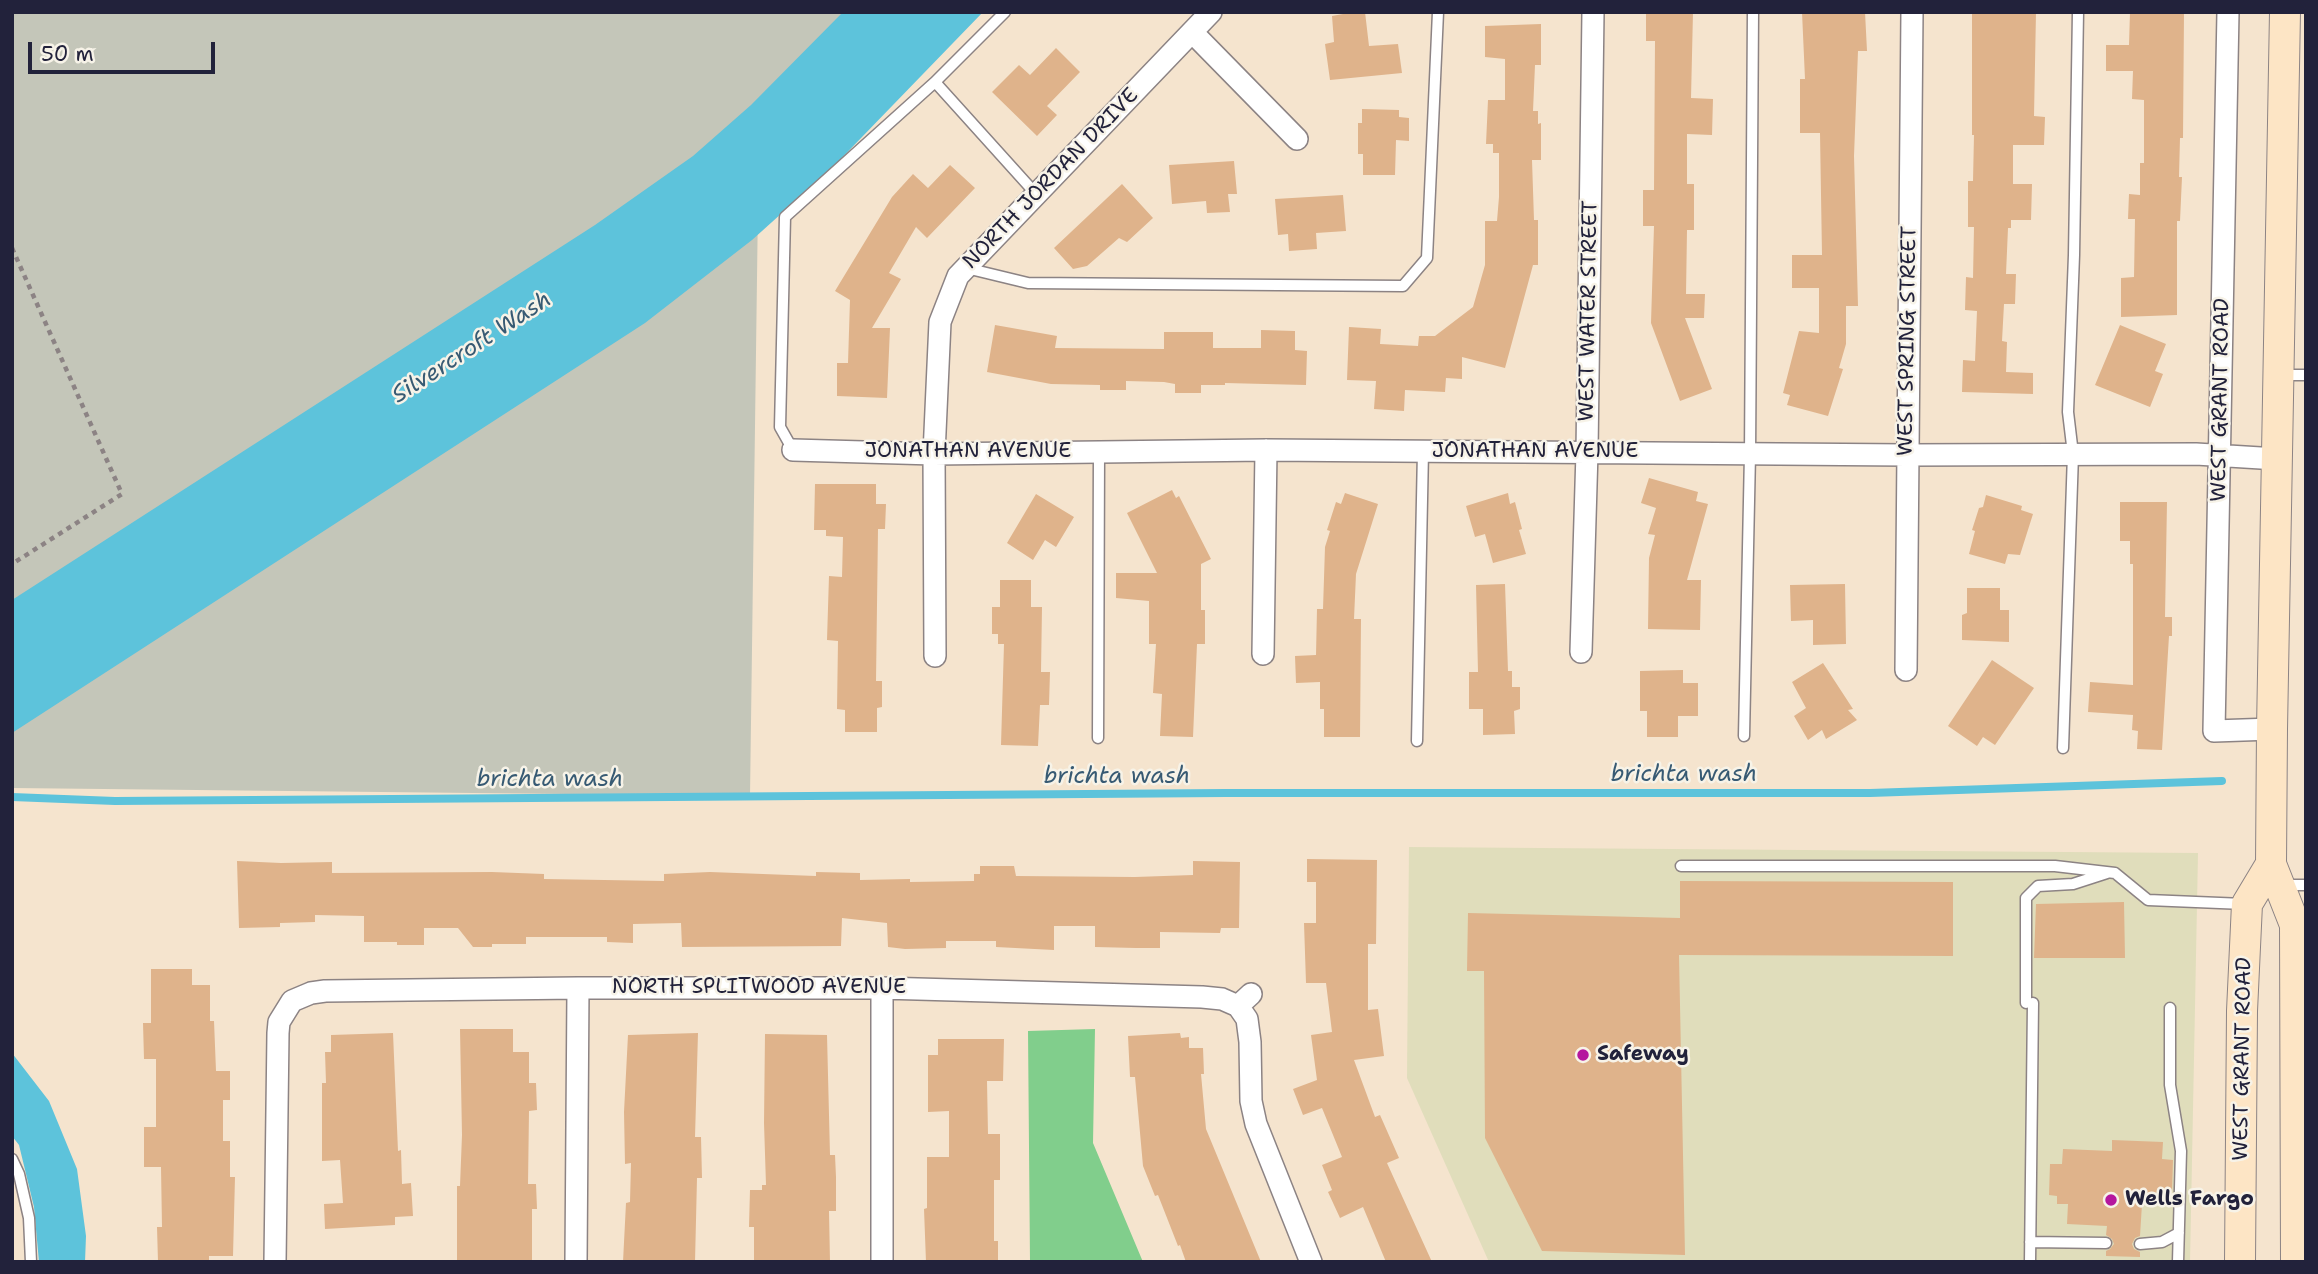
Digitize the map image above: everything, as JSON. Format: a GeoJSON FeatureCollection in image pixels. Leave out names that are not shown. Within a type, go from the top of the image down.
{"type":"FeatureCollection","features":[{"type":"Feature","properties":{"kind":"main road"},"geometry":{"type":"LineString","coordinates":[[2285,12],[2292,375],[2277,459],[2272,729],[2285,878],[2295,925],[2296,1262]]}},
{"type":"Feature","properties":{"kind":"main road","name":"WEST GRANT ROAD"},"geometry":{"type":"LineString","coordinates":[[2240,1262],[2242,1011],[2247,904],[2285,878]]}},
{"type":"Feature","properties":{"kind":"street","name":"NORTH JORDAN DRIVE"},"geometry":{"type":"LineString","coordinates":[[935,656],[934,454],[940,322],[958,276],[1211,12]]}},
{"type":"Feature","properties":{"kind":"street","name":"WEST WATER STREET"},"geometry":{"type":"LineString","coordinates":[[1581,652],[1587,452],[1593,12]]}},
{"type":"Feature","properties":{"kind":"street","name":"WEST SPRING STREET"},"geometry":{"type":"LineString","coordinates":[[1906,670],[1912,12]]}},
{"type":"Feature","properties":{"kind":"street","name":"WEST GRANT ROAD"},"geometry":{"type":"LineString","coordinates":[[2228,12],[2214,731],[2272,729]]}},
{"type":"Feature","properties":{"kind":"street"},"geometry":{"type":"LineString","coordinates":[[1192,32],[1297,139]]}},
{"type":"Feature","properties":{"kind":"street","name":"JONATHAN AVENUE"},"geometry":{"type":"LineString","coordinates":[[793,450],[934,454],[1266,450],[1907,455],[2220,454],[2277,459]]}},
{"type":"Feature","properties":{"kind":"street"},"geometry":{"type":"LineString","coordinates":[[1263,654],[1266,450]]}},
{"type":"Feature","properties":{"kind":"street"},"geometry":{"type":"LineString","coordinates":[[576,1262],[578,988]]}},
{"type":"Feature","properties":{"kind":"street","name":"NORTH SPLITWOOD AVENUE"},"geometry":{"type":"LineString","coordinates":[[275,1262],[278,1033],[284,1002],[325,990],[578,988],[882,988],[1244,1000],[1250,1042],[1251,1101],[1256,1124],[1311,1262]]}},
{"type":"Feature","properties":{"kind":"street"},"geometry":{"type":"LineString","coordinates":[[882,988],[882,1262]]}},
{"type":"Feature","properties":{"kind":"lane"},"geometry":{"type":"LineString","coordinates":[[793,450],[780,427],[785,217],[935,82],[1005,12]]}},
{"type":"Feature","properties":{"kind":"lane"},"geometry":{"type":"LineString","coordinates":[[966,268],[1028,283],[1403,286],[1427,258],[1438,12]]}},
{"type":"Feature","properties":{"kind":"lane"},"geometry":{"type":"LineString","coordinates":[[1744,736],[1750,454],[1753,12]]}},
{"type":"Feature","properties":{"kind":"lane"},"geometry":{"type":"LineString","coordinates":[[2063,748],[2073,454],[2068,412],[2078,12]]}},
{"type":"Feature","properties":{"kind":"lane"},"geometry":{"type":"LineString","coordinates":[[935,82],[1036,194]]}},
{"type":"Feature","properties":{"kind":"lane"},"geometry":{"type":"LineString","coordinates":[[1417,741],[1423,451]]}},
{"type":"Feature","properties":{"kind":"lane"},"geometry":{"type":"LineString","coordinates":[[1098,738],[1099,452]]}},
{"type":"Feature","properties":{"kind":"lane"},"geometry":{"type":"LineString","coordinates":[[1681,866],[2055,866],[2115,873],[2148,900],[2247,904]]}},
{"type":"Feature","properties":{"kind":"lane"},"geometry":{"type":"LineString","coordinates":[[2030,1262],[2030,1003],[2026,898],[2038,886],[2073,884],[2110,872]]}},
{"type":"Feature","properties":{"kind":"lane"},"geometry":{"type":"LineString","coordinates":[[2170,1008],[2170,1085],[2181,1151],[2178,1262]]}},
{"type":"Feature","properties":{"kind":"lane"},"geometry":{"type":"LineString","coordinates":[[12,1159],[19,1174],[29,1218],[31,1262]]}},
{"type":"Feature","properties":{"kind":"lane"},"geometry":{"type":"LineString","coordinates":[[2140,1244],[2162,1242],[2179,1233]]}},
{"type":"Feature","properties":{"kind":"lane"},"geometry":{"type":"LineString","coordinates":[[2030,1242],[2106,1243]]}},
{"type":"Feature","properties":{"kind":"path"},"geometry":{"type":"LineString","coordinates":[[12,248],[122,494],[12,564]]}},
{"type":"Feature","properties":{"kind":"shaded area"},"geometry":{"type":"Polygon","coordinates":[[[12,12],[912,12],[758,204],[750,796],[12,788],[12,12]]]}},
{"type":"Feature","properties":{"kind":"shaded area"},"geometry":{"type":"Polygon","coordinates":[[[1409,847],[2198,853],[2190,1262],[1489,1262],[1407,1078],[1409,847]]]}},
{"type":"Feature","properties":{"kind":"green space"},"geometry":{"type":"Polygon","coordinates":[[[1095,1029],[1093,1143],[1143,1262],[1030,1262],[1028,1031],[1095,1029]]]}},
{"type":"Feature","properties":{"kind":"water","name":"Silvercroft Wash"},"geometry":{"type":"Polygon","coordinates":[[[843,12],[983,12],[832,168],[752,240],[645,323],[12,733],[12,600],[595,225],[693,156],[751,105],[843,12]]]}},
{"type":"Feature","properties":{"kind":"water"},"geometry":{"type":"Polygon","coordinates":[[[12,1053],[49,1101],[77,1169],[86,1236],[85,1262],[39,1262],[34,1207],[19,1145],[12,1136],[12,1053]]]}},
{"type":"Feature","properties":{"kind":"building"},"geometry":{"type":"Polygon","coordinates":[[[1365,12],[1369,46],[1398,44],[1402,73],[1330,80],[1325,44],[1334,42],[1332,16],[1365,12]]]}},
{"type":"Feature","properties":{"kind":"building"},"geometry":{"type":"Polygon","coordinates":[[[1646,12],[1693,12],[1691,98],[1713,99],[1712,135],[1687,134],[1687,184],[1694,184],[1694,230],[1687,230],[1686,294],[1705,294],[1704,318],[1685,318],[1712,389],[1680,401],[1651,323],[1654,226],[1643,226],[1643,190],[1654,190],[1655,41],[1646,41],[1646,12]]]}},
{"type":"Feature","properties":{"kind":"building"},"geometry":{"type":"Polygon","coordinates":[[[1802,12],[1865,12],[1867,51],[1858,51],[1854,156],[1858,306],[1846,306],[1846,344],[1839,368],[1843,369],[1828,416],[1787,405],[1790,395],[1783,393],[1799,331],[1819,333],[1819,288],[1792,288],[1792,255],[1822,255],[1820,133],[1800,133],[1800,79],[1805,79],[1802,12]]]}},
{"type":"Feature","properties":{"kind":"building"},"geometry":{"type":"Polygon","coordinates":[[[1972,12],[2036,12],[2034,116],[2045,117],[2044,145],[2013,145],[2013,184],[2032,184],[2031,220],[2011,220],[2011,228],[2008,228],[2006,274],[2016,274],[2015,304],[2004,304],[2002,341],[2007,342],[2006,372],[2033,373],[2033,394],[1962,392],[1963,360],[1975,361],[1977,311],[1965,310],[1966,277],[1973,278],[1974,227],[1968,227],[1968,181],[1973,181],[1974,135],[1972,12]]]}},
{"type":"Feature","properties":{"kind":"building"},"geometry":{"type":"Polygon","coordinates":[[[2130,12],[2184,12],[2183,138],[2180,138],[2179,177],[2182,177],[2180,221],[2177,221],[2177,315],[2121,317],[2121,278],[2134,277],[2135,219],[2128,219],[2129,194],[2140,195],[2140,163],[2144,163],[2144,100],[2132,99],[2133,71],[2106,71],[2106,45],[2129,45],[2130,12]]]}},
{"type":"Feature","properties":{"kind":"building"},"geometry":{"type":"Polygon","coordinates":[[[1541,24],[1541,65],[1535,65],[1533,111],[1538,111],[1538,124],[1541,123],[1541,160],[1532,160],[1534,220],[1538,220],[1538,265],[1533,265],[1505,368],[1462,357],[1462,379],[1446,378],[1445,392],[1405,390],[1404,411],[1374,409],[1376,381],[1347,380],[1349,327],[1381,329],[1380,344],[1418,346],[1419,336],[1435,336],[1473,307],[1485,265],[1485,221],[1497,221],[1499,197],[1499,153],[1493,153],[1493,144],[1486,144],[1488,100],[1505,100],[1505,59],[1485,57],[1485,26],[1541,24]]]}},
{"type":"Feature","properties":{"kind":"building"},"geometry":{"type":"Polygon","coordinates":[[[1056,48],[1080,72],[1047,106],[1057,115],[1037,136],[992,92],[1019,65],[1030,75],[1056,48]]]}},
{"type":"Feature","properties":{"kind":"building"},"geometry":{"type":"Polygon","coordinates":[[[1362,109],[1399,110],[1399,117],[1409,118],[1409,141],[1396,140],[1395,175],[1363,175],[1363,154],[1358,154],[1358,123],[1362,123],[1362,109]]]}},
{"type":"Feature","properties":{"kind":"building"},"geometry":{"type":"Polygon","coordinates":[[[1234,161],[1237,194],[1228,194],[1230,212],[1207,213],[1206,201],[1172,204],[1169,165],[1234,161]]]}},
{"type":"Feature","properties":{"kind":"building"},"geometry":{"type":"Polygon","coordinates":[[[950,165],[975,188],[927,238],[916,227],[889,273],[901,279],[872,328],[890,328],[887,398],[837,396],[837,363],[848,363],[850,300],[835,291],[892,197],[913,174],[928,188],[950,165]]]}},
{"type":"Feature","properties":{"kind":"building"},"geometry":{"type":"Polygon","coordinates":[[[1122,184],[1153,218],[1127,242],[1119,238],[1087,266],[1073,269],[1054,248],[1122,184]]]}},
{"type":"Feature","properties":{"kind":"building"},"geometry":{"type":"Polygon","coordinates":[[[1343,195],[1346,231],[1316,233],[1317,249],[1289,251],[1288,234],[1278,235],[1275,199],[1343,195]]]}},
{"type":"Feature","properties":{"kind":"building"},"geometry":{"type":"Polygon","coordinates":[[[995,325],[1057,336],[1055,348],[1164,349],[1164,332],[1213,332],[1213,348],[1261,348],[1261,330],[1295,331],[1295,350],[1307,351],[1306,385],[1225,383],[1201,385],[1201,393],[1175,393],[1175,384],[1126,381],[1126,390],[1100,390],[1100,385],[1051,384],[987,372],[995,325]]]}},
{"type":"Feature","properties":{"kind":"building"},"geometry":{"type":"Polygon","coordinates":[[[2120,325],[2166,344],[2155,371],[2163,374],[2150,407],[2095,385],[2120,325]]]}},
{"type":"Feature","properties":{"kind":"building"},"geometry":{"type":"Polygon","coordinates":[[[1649,478],[1698,492],[1696,501],[1708,504],[1687,580],[1701,580],[1700,630],[1648,629],[1649,558],[1655,535],[1648,534],[1656,508],[1641,503],[1649,478]]]}},
{"type":"Feature","properties":{"kind":"building"},"geometry":{"type":"Polygon","coordinates":[[[815,484],[876,484],[876,504],[886,504],[885,529],[878,529],[876,681],[882,681],[882,707],[877,708],[877,732],[845,732],[845,710],[837,709],[838,641],[827,640],[829,576],[842,577],[843,537],[826,536],[826,530],[814,530],[815,484]]]}},
{"type":"Feature","properties":{"kind":"building"},"geometry":{"type":"Polygon","coordinates":[[[1172,490],[1176,498],[1179,496],[1211,559],[1201,564],[1201,610],[1205,610],[1205,644],[1197,644],[1193,737],[1160,736],[1162,694],[1153,693],[1156,644],[1149,644],[1149,601],[1116,598],[1116,573],[1157,573],[1127,513],[1172,490]]]}},
{"type":"Feature","properties":{"kind":"building"},"geometry":{"type":"Polygon","coordinates":[[[1345,493],[1378,504],[1356,574],[1354,619],[1361,619],[1360,737],[1324,737],[1320,682],[1296,683],[1295,656],[1316,655],[1317,609],[1323,609],[1325,547],[1330,531],[1327,530],[1336,502],[1341,504],[1345,493]]]}},
{"type":"Feature","properties":{"kind":"building"},"geometry":{"type":"Polygon","coordinates":[[[1508,493],[1510,504],[1515,502],[1526,554],[1493,563],[1485,534],[1475,537],[1466,506],[1508,493]]]}},
{"type":"Feature","properties":{"kind":"building"},"geometry":{"type":"Polygon","coordinates":[[[1036,494],[1074,517],[1056,547],[1045,540],[1033,560],[1007,543],[1036,494]]]}},
{"type":"Feature","properties":{"kind":"building"},"geometry":{"type":"Polygon","coordinates":[[[1986,495],[2022,506],[2021,510],[2033,514],[2020,555],[2008,554],[2005,564],[1969,554],[1975,531],[1972,530],[1986,495]]]}},
{"type":"Feature","properties":{"kind":"building"},"geometry":{"type":"Polygon","coordinates":[[[2120,502],[2167,502],[2165,617],[2172,617],[2172,636],[2169,636],[2162,750],[2137,749],[2138,731],[2132,730],[2133,715],[2088,712],[2090,682],[2133,685],[2133,564],[2130,564],[2130,541],[2120,541],[2120,502]]]}},
{"type":"Feature","properties":{"kind":"building"},"geometry":{"type":"Polygon","coordinates":[[[1000,580],[1031,580],[1031,607],[1042,607],[1041,672],[1050,672],[1049,705],[1040,705],[1038,746],[1001,745],[1004,644],[998,644],[998,634],[992,634],[992,607],[1000,607],[1000,580]]]}},
{"type":"Feature","properties":{"kind":"building"},"geometry":{"type":"Polygon","coordinates":[[[1505,584],[1508,671],[1512,671],[1512,687],[1520,687],[1520,709],[1514,711],[1515,734],[1483,735],[1483,709],[1469,709],[1469,672],[1478,672],[1476,585],[1505,584]]]}},
{"type":"Feature","properties":{"kind":"building"},"geometry":{"type":"Polygon","coordinates":[[[1845,584],[1846,644],[1813,645],[1813,620],[1791,621],[1790,585],[1845,584]]]}},
{"type":"Feature","properties":{"kind":"building"},"geometry":{"type":"Polygon","coordinates":[[[1967,588],[2000,588],[2000,610],[2009,610],[2009,642],[1962,640],[1962,615],[1967,613],[1967,588]]]}},
{"type":"Feature","properties":{"kind":"building"},"geometry":{"type":"Polygon","coordinates":[[[1992,660],[2034,688],[1995,745],[1983,737],[1977,746],[1948,726],[1992,660]]]}},
{"type":"Feature","properties":{"kind":"building"},"geometry":{"type":"Polygon","coordinates":[[[1823,663],[1853,709],[1848,710],[1857,720],[1826,739],[1822,730],[1808,740],[1794,716],[1806,708],[1792,682],[1823,663]]]}},
{"type":"Feature","properties":{"kind":"building"},"geometry":{"type":"Polygon","coordinates":[[[1683,670],[1683,683],[1698,683],[1698,716],[1678,716],[1678,737],[1647,737],[1647,711],[1640,711],[1640,671],[1683,670]]]}},
{"type":"Feature","properties":{"kind":"building"},"geometry":{"type":"Polygon","coordinates":[[[1307,859],[1377,860],[1376,944],[1368,944],[1368,1010],[1378,1009],[1384,1056],[1354,1060],[1375,1117],[1380,1115],[1399,1158],[1387,1163],[1432,1262],[1386,1262],[1363,1207],[1340,1218],[1328,1192],[1332,1190],[1322,1165],[1342,1157],[1322,1108],[1303,1115],[1293,1089],[1317,1080],[1311,1035],[1332,1032],[1326,983],[1306,983],[1304,923],[1316,923],[1316,882],[1307,882],[1307,859]]]}},
{"type":"Feature","properties":{"kind":"building"},"geometry":{"type":"Polygon","coordinates":[[[237,861],[332,862],[332,873],[492,872],[544,874],[544,879],[664,881],[664,874],[710,872],[816,876],[816,872],[860,873],[860,880],[910,879],[910,882],[974,881],[974,874],[980,874],[980,866],[1014,866],[1016,876],[1135,877],[1193,875],[1193,861],[1240,862],[1239,928],[1221,928],[1220,933],[1160,932],[1160,948],[1095,947],[1095,926],[1054,926],[1054,950],[996,947],[996,941],[946,941],[946,948],[905,949],[888,947],[887,923],[842,918],[841,946],[682,947],[681,923],[633,924],[633,943],[607,942],[607,937],[526,937],[526,944],[473,947],[458,928],[424,928],[424,945],[397,945],[397,942],[364,942],[364,916],[315,915],[315,922],[280,923],[280,927],[239,928],[237,861]]]}},
{"type":"Feature","properties":{"kind":"building","name":"Safeway"},"geometry":{"type":"Polygon","coordinates":[[[1680,881],[1953,882],[1953,956],[1679,955],[1685,1255],[1542,1251],[1485,1138],[1484,971],[1467,971],[1468,913],[1680,918],[1680,881]]]}},
{"type":"Feature","properties":{"kind":"building"},"geometry":{"type":"Polygon","coordinates":[[[2124,902],[2125,958],[2034,958],[2036,904],[2124,902]]]}},
{"type":"Feature","properties":{"kind":"building"},"geometry":{"type":"Polygon","coordinates":[[[151,969],[192,969],[192,985],[210,985],[210,1021],[214,1021],[216,1071],[230,1071],[230,1100],[223,1100],[223,1141],[230,1141],[230,1177],[235,1177],[233,1256],[209,1256],[209,1262],[158,1262],[157,1227],[162,1227],[161,1167],[144,1167],[144,1127],[156,1127],[156,1059],[144,1059],[143,1023],[151,1023],[151,969]]]}},
{"type":"Feature","properties":{"kind":"building"},"geometry":{"type":"Polygon","coordinates":[[[460,1029],[513,1029],[513,1052],[529,1052],[529,1083],[536,1083],[537,1110],[529,1111],[528,1184],[536,1184],[537,1209],[532,1209],[532,1262],[457,1262],[457,1186],[460,1186],[462,1135],[460,1029]]]}},
{"type":"Feature","properties":{"kind":"building"},"geometry":{"type":"Polygon","coordinates":[[[393,1033],[398,1151],[401,1150],[402,1184],[411,1183],[413,1216],[395,1217],[395,1225],[325,1229],[324,1204],[343,1203],[340,1160],[322,1161],[322,1083],[326,1083],[325,1052],[331,1052],[331,1035],[393,1033]]]}},
{"type":"Feature","properties":{"kind":"building"},"geometry":{"type":"Polygon","coordinates":[[[698,1033],[695,1137],[701,1137],[702,1178],[697,1178],[695,1262],[623,1262],[626,1203],[630,1202],[631,1163],[625,1164],[624,1112],[628,1035],[698,1033]]]}},
{"type":"Feature","properties":{"kind":"building"},"geometry":{"type":"Polygon","coordinates":[[[1180,1033],[1181,1038],[1189,1037],[1189,1048],[1203,1048],[1204,1074],[1201,1074],[1206,1129],[1261,1262],[1186,1262],[1143,1166],[1135,1077],[1130,1077],[1128,1036],[1180,1033]]]}},
{"type":"Feature","properties":{"kind":"building"},"geometry":{"type":"Polygon","coordinates":[[[765,1034],[827,1035],[830,1155],[835,1155],[836,1177],[836,1211],[829,1211],[830,1262],[754,1262],[754,1227],[749,1227],[750,1190],[762,1190],[762,1185],[766,1185],[765,1034]]]}},
{"type":"Feature","properties":{"kind":"building"},"geometry":{"type":"Polygon","coordinates":[[[938,1039],[1004,1039],[1003,1081],[987,1081],[988,1134],[1000,1134],[1000,1180],[994,1180],[994,1241],[998,1241],[998,1262],[926,1262],[924,1209],[927,1208],[927,1157],[949,1157],[949,1111],[928,1112],[928,1055],[938,1055],[938,1039]]]}},
{"type":"Feature","properties":{"kind":"building","name":"Wells Fargo"},"geometry":{"type":"Polygon","coordinates":[[[2112,1140],[2163,1142],[2162,1159],[2173,1160],[2172,1193],[2165,1193],[2165,1205],[2142,1204],[2140,1236],[2135,1238],[2132,1244],[2134,1249],[2140,1252],[2140,1257],[2106,1256],[2106,1251],[2114,1244],[2106,1235],[2107,1226],[2067,1224],[2068,1204],[2057,1204],[2057,1196],[2049,1195],[2050,1164],[2062,1164],[2063,1149],[2112,1151],[2112,1140]]]}},
{"type":"Feature","properties":{"kind":"waterway","name":"brichta wash"},"geometry":{"type":"LineString","coordinates":[[12,797],[115,801],[1225,793],[1870,793],[2222,781]]}},
{"type":"Feature","properties":{"kind":"place","name":"Safeway"},"geometry":{"type":"Point","coordinates":[1583,1055]}},
{"type":"Feature","properties":{"kind":"place","name":"Wells Fargo"},"geometry":{"type":"Point","coordinates":[2111,1200]}}]}
